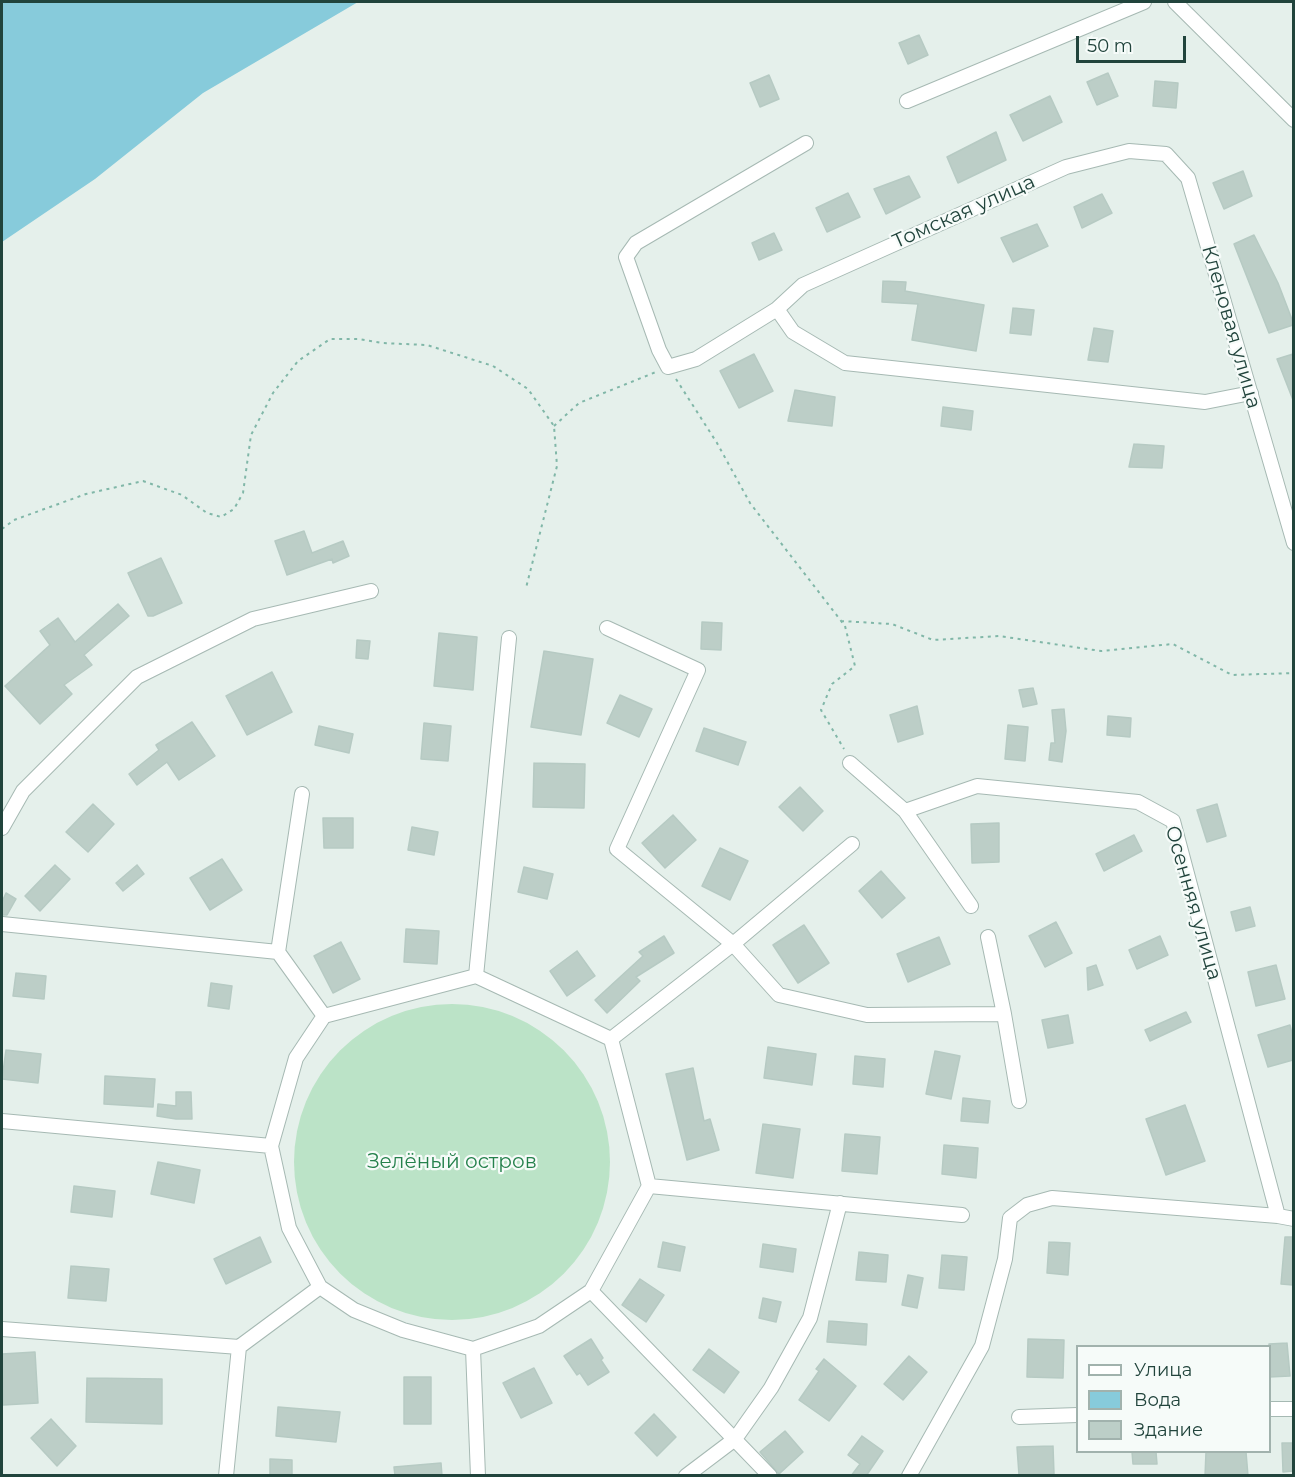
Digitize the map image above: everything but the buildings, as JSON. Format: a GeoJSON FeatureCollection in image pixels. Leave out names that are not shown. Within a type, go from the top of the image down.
{"type":"FeatureCollection","features":[{"type":"Feature","properties":{"kind":"street"},"geometry":{"type":"LineString","coordinates":[[907,102],[1144,2]]}},
{"type":"Feature","properties":{"kind":"street"},"geometry":{"type":"LineString","coordinates":[[1175,2],[1293,120]]}},
{"type":"Feature","properties":{"kind":"street"},"geometry":{"type":"LineString","coordinates":[[668,367],[659,350],[626,257],[636,243],[806,142]]}},
{"type":"Feature","properties":{"kind":"street","name":"Томская улица"},"geometry":{"type":"LineString","coordinates":[[668,367],[696,359],[777,309],[803,285],[1066,167],[1129,151]]}},
{"type":"Feature","properties":{"kind":"street","name":"Кленовая улица"},"geometry":{"type":"LineString","coordinates":[[1129,151],[1166,154],[1188,178],[1293,543]]}},
{"type":"Feature","properties":{"kind":"street"},"geometry":{"type":"LineString","coordinates":[[777,309],[794,332],[845,363],[1205,402],[1251,393]]}},
{"type":"Feature","properties":{"kind":"street"},"geometry":{"type":"LineString","coordinates":[[2,828],[23,791],[137,677],[253,619],[371,591]]}},
{"type":"Feature","properties":{"kind":"street"},"geometry":{"type":"LineString","coordinates":[[607,628],[698,670],[617,849],[733,944],[779,995],[867,1015],[1004,1014]]}},
{"type":"Feature","properties":{"kind":"street"},"geometry":{"type":"LineString","coordinates":[[476,976],[509,638]]}},
{"type":"Feature","properties":{"kind":"street"},"geometry":{"type":"LineString","coordinates":[[850,763],[905,811],[971,906]]}},
{"type":"Feature","properties":{"kind":"street","name":"Осенняя улица"},"geometry":{"type":"LineString","coordinates":[[905,811],[977,786],[1138,802],[1173,821],[1278,1216]]}},
{"type":"Feature","properties":{"kind":"street"},"geometry":{"type":"LineString","coordinates":[[302,794],[278,952],[324,1016]]}},
{"type":"Feature","properties":{"kind":"street"},"geometry":{"type":"LineString","coordinates":[[611,1039],[733,944],[852,844]]}},
{"type":"Feature","properties":{"kind":"street"},"geometry":{"type":"LineString","coordinates":[[2,924],[278,952]]}},
{"type":"Feature","properties":{"kind":"street"},"geometry":{"type":"LineString","coordinates":[[988,937],[1019,1101]]}},
{"type":"Feature","properties":{"kind":"street"},"geometry":{"type":"LineString","coordinates":[[476,976],[611,1039],[649,1186],[591,1291],[539,1326],[474,1349],[403,1330],[354,1311],[320,1287],[289,1228],[271,1146],[296,1058],[324,1016],[476,976]]}},
{"type":"Feature","properties":{"kind":"street"},"geometry":{"type":"LineString","coordinates":[[2,1121],[271,1146]]}},
{"type":"Feature","properties":{"kind":"street"},"geometry":{"type":"LineString","coordinates":[[649,1186],[962,1215]]}},
{"type":"Feature","properties":{"kind":"street"},"geometry":{"type":"LineString","coordinates":[[909,1476],[982,1346],[1005,1259],[1010,1218],[1027,1205],[1052,1198],[1293,1219]]}},
{"type":"Feature","properties":{"kind":"street"},"geometry":{"type":"LineString","coordinates":[[686,1476],[735,1439],[771,1388],[810,1318],[840,1203]]}},
{"type":"Feature","properties":{"kind":"street"},"geometry":{"type":"LineString","coordinates":[[2,1329],[239,1347],[320,1287]]}},
{"type":"Feature","properties":{"kind":"street"},"geometry":{"type":"LineString","coordinates":[[591,1291],[770,1476]]}},
{"type":"Feature","properties":{"kind":"street"},"geometry":{"type":"LineString","coordinates":[[226,1476],[239,1347]]}},
{"type":"Feature","properties":{"kind":"street"},"geometry":{"type":"LineString","coordinates":[[474,1349],[478,1476]]}},
{"type":"Feature","properties":{"kind":"street"},"geometry":{"type":"LineString","coordinates":[[1271,1409],[1293,1409]]}},
{"type":"Feature","properties":{"kind":"street"},"geometry":{"type":"LineString","coordinates":[[1019,1417],[1076,1415]]}},
{"type":"Feature","properties":{"kind":"path"},"geometry":{"type":"LineString","coordinates":[[2,529],[14,520],[86,494],[143,481],[182,495],[207,513],[221,517],[234,509],[243,493],[251,435],[273,393],[298,361],[330,339],[427,345],[493,366],[528,389],[554,426],[557,466],[526,588]]}},
{"type":"Feature","properties":{"kind":"path"},"geometry":{"type":"LineString","coordinates":[[554,426],[579,403],[668,367],[717,443],[750,503],[845,626],[855,666],[832,684],[821,710],[838,736],[850,763]]}},
{"type":"Feature","properties":{"kind":"path"},"geometry":{"type":"LineString","coordinates":[[841,621],[892,624],[933,640],[999,636],[1101,651],[1173,644],[1232,675],[1293,673]]}},
{"type":"Feature","properties":{"kind":"green space","name":"Зелёный остров"},"geometry":{"type":"Polygon","coordinates":[[[452,1004],[483,1007],[513,1016],[540,1031],[564,1050],[583,1074],[598,1101],[607,1131],[610,1162],[607,1193],[598,1223],[583,1250],[564,1274],[540,1293],[513,1308],[483,1317],[452,1320],[421,1317],[391,1308],[364,1293],[340,1274],[321,1250],[306,1223],[297,1193],[294,1162],[297,1131],[306,1101],[321,1074],[340,1050],[364,1031],[391,1016],[421,1007],[452,1004]]]}},
{"type":"Feature","properties":{"kind":"water"},"geometry":{"type":"Polygon","coordinates":[[[2,2],[358,2],[203,93],[95,179],[2,242],[2,2]]]}}]}
